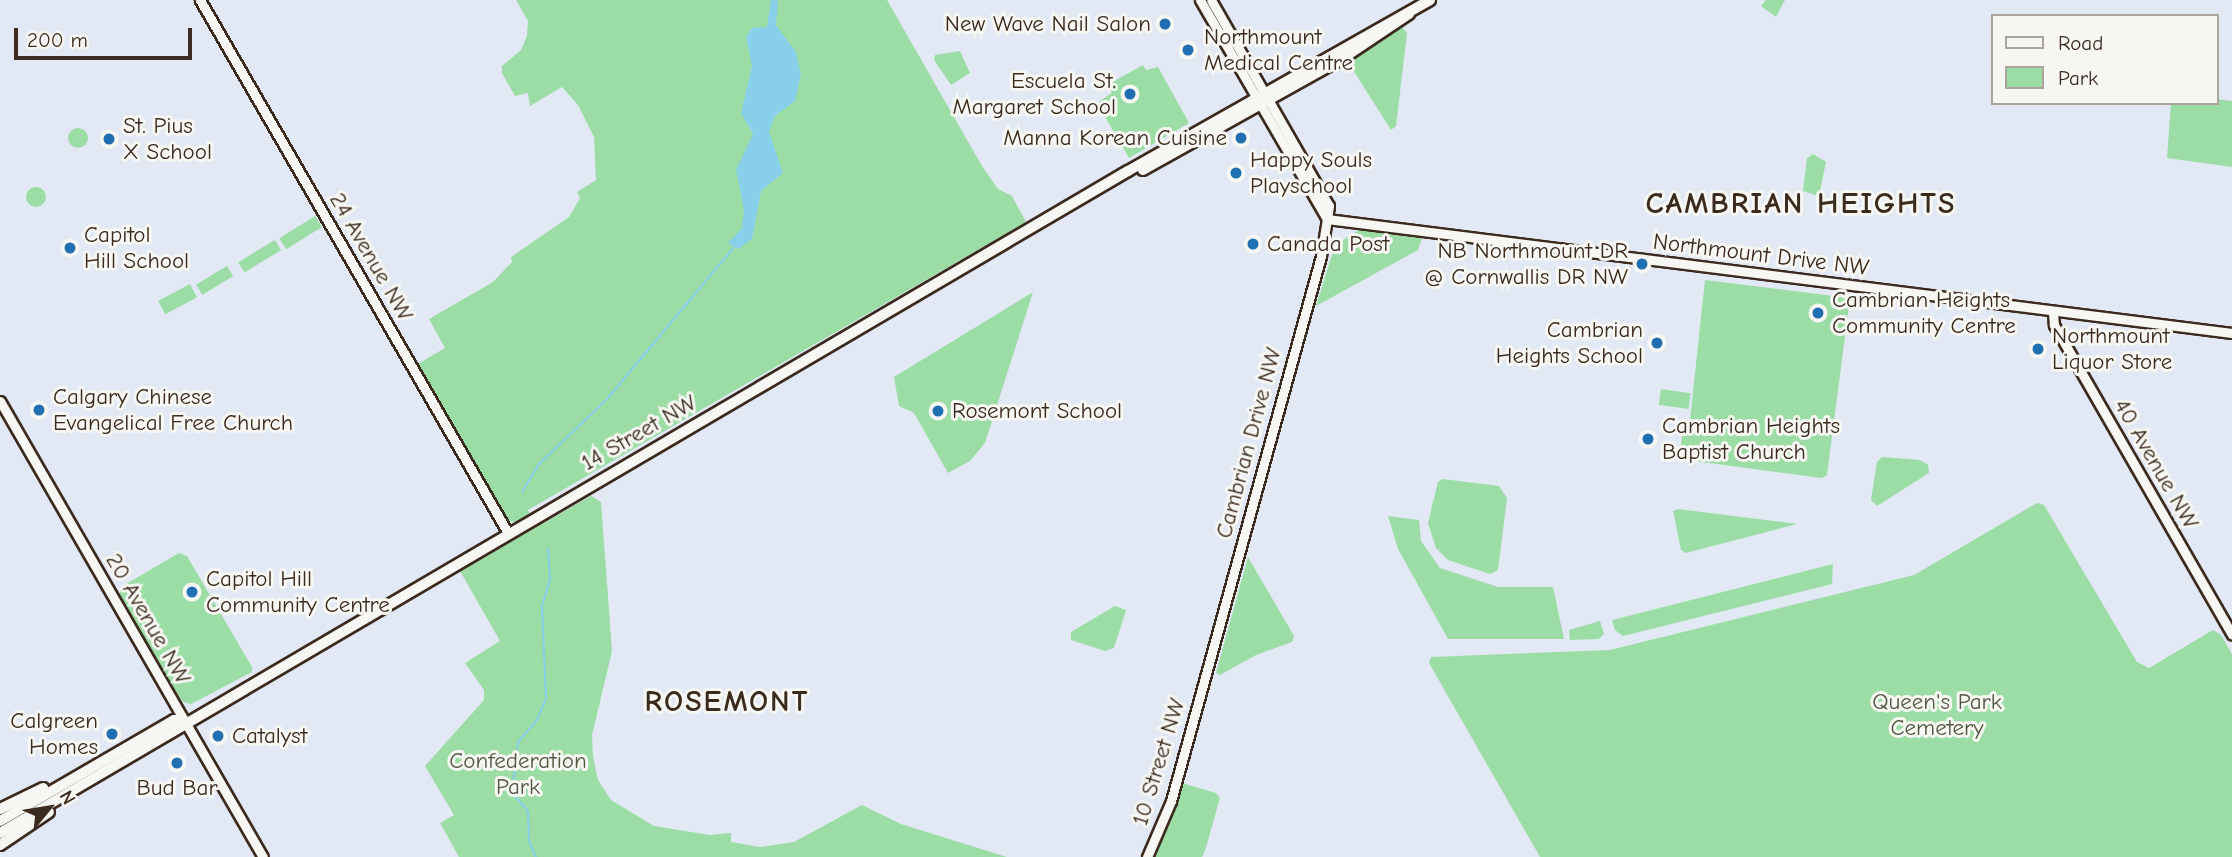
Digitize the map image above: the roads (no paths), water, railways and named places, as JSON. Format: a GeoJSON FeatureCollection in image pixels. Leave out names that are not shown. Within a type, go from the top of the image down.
{"type":"FeatureCollection","features":[{"type":"Feature","properties":{"kind":"main road","name":"14 Street NW"},"geometry":{"type":"LineString","coordinates":[[0,833],[174,720],[185,721],[1115,182],[1399,23],[1430,0]]}},
{"type":"Feature","properties":{"kind":"main road","name":"14 Street NW"},"geometry":{"type":"LineString","coordinates":[[0,821],[94,773]]}},
{"type":"Feature","properties":{"kind":"main road"},"geometry":{"type":"LineString","coordinates":[[0,809],[94,773]]}},
{"type":"Feature","properties":{"kind":"main road"},"geometry":{"type":"LineString","coordinates":[[0,845],[94,773]]}},
{"type":"Feature","properties":{"kind":"street","name":"24 Avenue NW"},"geometry":{"type":"LineString","coordinates":[[200,0],[508,533]]}},
{"type":"Feature","properties":{"kind":"street"},"geometry":{"type":"LineString","coordinates":[[1200,0],[1327,219]]}},
{"type":"Feature","properties":{"kind":"street"},"geometry":{"type":"LineString","coordinates":[[1211,0],[1327,198],[1327,219]]}},
{"type":"Feature","properties":{"kind":"street","name":"Northmount Drive NW"},"geometry":{"type":"LineString","coordinates":[[1327,219],[2232,333]]}},
{"type":"Feature","properties":{"kind":"street","name":"Cambrian Drive NW"},"geometry":{"type":"LineString","coordinates":[[1205,676],[1321,256],[1327,219]]}},
{"type":"Feature","properties":{"kind":"street","name":"40 Avenue NW"},"geometry":{"type":"LineString","coordinates":[[2053,312],[2059,334],[2232,635]]}},
{"type":"Feature","properties":{"kind":"street","name":"20 Avenue NW"},"geometry":{"type":"LineString","coordinates":[[0,401],[263,857]]}},
{"type":"Feature","properties":{"kind":"street","name":"10 Street NW"},"geometry":{"type":"LineString","coordinates":[[1147,857],[1171,801],[1205,676]]}},
{"type":"Feature","properties":{"kind":"water"},"geometry":{"type":"Polygon","coordinates":[[[771,0],[778,0],[776,25],[796,52],[801,75],[795,101],[775,116],[769,132],[783,173],[761,191],[752,239],[738,249],[728,243],[742,228],[744,210],[736,170],[753,134],[741,113],[752,66],[746,37],[752,28],[767,27],[771,0]]]}},
{"type":"Feature","properties":{"kind":"waterway"},"geometry":{"type":"LineString","coordinates":[[522,492],[538,465],[607,399],[734,247]]}},
{"type":"Feature","properties":{"kind":"waterway"},"geometry":{"type":"LineString","coordinates":[[536,857],[529,841],[528,811],[512,793],[518,742],[537,720],[546,699],[542,606],[550,579],[548,548]]}},
{"type":"Feature","properties":{"kind":"place","name":"New Wave Nail Salon"},"geometry":{"type":"Point","coordinates":[1165,24]}},
{"type":"Feature","properties":{"kind":"place","name":"Northmount Medical Centre"},"geometry":{"type":"Point","coordinates":[1188,50]}},
{"type":"Feature","properties":{"kind":"place","name":"Escuela St. Margaret School"},"geometry":{"type":"Point","coordinates":[1130,94]}},
{"type":"Feature","properties":{"kind":"place","name":"Manna Korean Cuisine"},"geometry":{"type":"Point","coordinates":[1241,138]}},
{"type":"Feature","properties":{"kind":"place","name":"St. Pius X School"},"geometry":{"type":"Point","coordinates":[109,139]}},
{"type":"Feature","properties":{"kind":"place","name":"Happy Souls Playschool"},"geometry":{"type":"Point","coordinates":[1236,173]}},
{"type":"Feature","properties":{"kind":"place","name":"Canada Post"},"geometry":{"type":"Point","coordinates":[1253,244]}},
{"type":"Feature","properties":{"kind":"place","name":"Capitol Hill School"},"geometry":{"type":"Point","coordinates":[70,248]}},
{"type":"Feature","properties":{"kind":"place","name":"NB Northmount DR @ Cornwallis DR NW"},"geometry":{"type":"Point","coordinates":[1642,264]}},
{"type":"Feature","properties":{"kind":"place","name":"Cambrian Heights Community Centre"},"geometry":{"type":"Point","coordinates":[1818,313]}},
{"type":"Feature","properties":{"kind":"place","name":"Cambrian Heights School"},"geometry":{"type":"Point","coordinates":[1657,343]}},
{"type":"Feature","properties":{"kind":"place","name":"Northmount Liquor Store"},"geometry":{"type":"Point","coordinates":[2038,349]}},
{"type":"Feature","properties":{"kind":"place","name":"Calgary Chinese Evangelical Free Church"},"geometry":{"type":"Point","coordinates":[39,410]}},
{"type":"Feature","properties":{"kind":"place","name":"Rosemont School"},"geometry":{"type":"Point","coordinates":[938,411]}},
{"type":"Feature","properties":{"kind":"place","name":"Cambrian Heights Baptist Church"},"geometry":{"type":"Point","coordinates":[1648,439]}},
{"type":"Feature","properties":{"kind":"place","name":"Capitol Hill Community Centre"},"geometry":{"type":"Point","coordinates":[192,592]}},
{"type":"Feature","properties":{"kind":"place","name":"Calgreen Homes"},"geometry":{"type":"Point","coordinates":[112,734]}},
{"type":"Feature","properties":{"kind":"place","name":"Catalyst"},"geometry":{"type":"Point","coordinates":[218,736]}},
{"type":"Feature","properties":{"kind":"place","name":"Bud Bar"},"geometry":{"type":"Point","coordinates":[177,763]}},
{"type":"Feature","properties":{"kind":"district","name":"CAMBRIAN HEIGHTS"},"geometry":{"type":"Point","coordinates":[1801,204]}},
{"type":"Feature","properties":{"kind":"district","name":"ROSEMONT"},"geometry":{"type":"Point","coordinates":[727,702]}},
{"type":"Feature","properties":{"kind":"park label","name":"Queen's Park Cemetery"},"geometry":{"type":"Point","coordinates":[1937,715]}},
{"type":"Feature","properties":{"kind":"park label","name":"Confederation Park"},"geometry":{"type":"Point","coordinates":[518,774]}}]}
